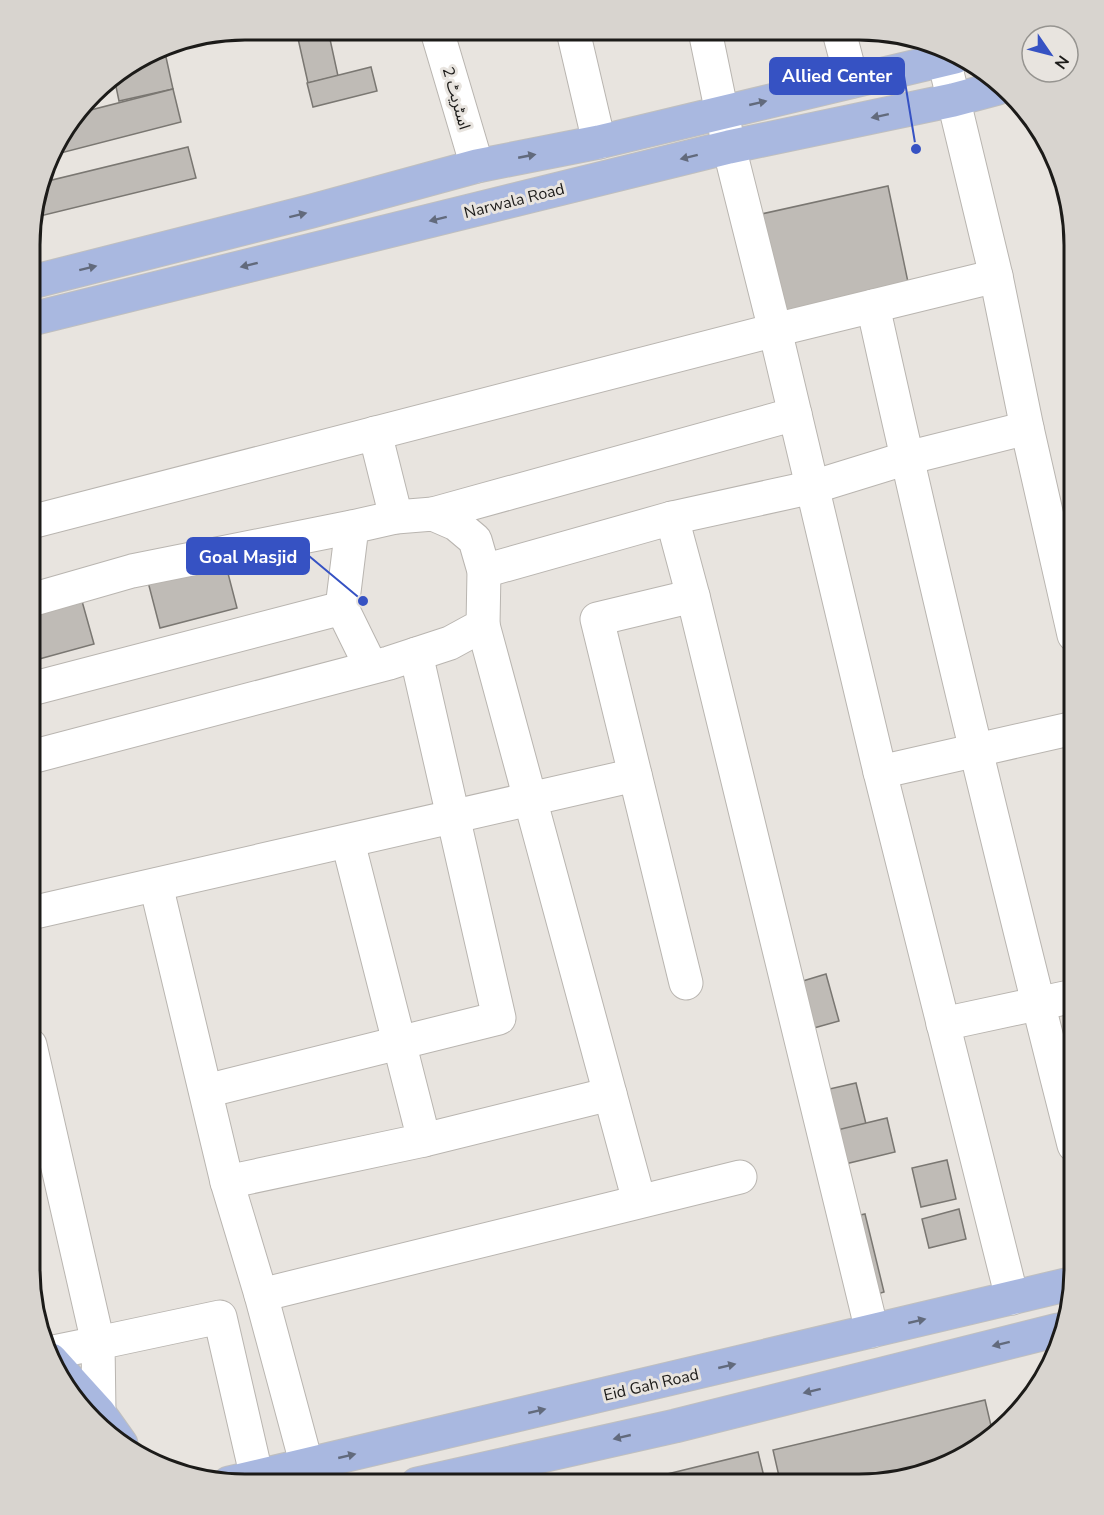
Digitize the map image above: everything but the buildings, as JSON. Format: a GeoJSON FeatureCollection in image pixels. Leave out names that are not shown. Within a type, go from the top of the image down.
{"type":"FeatureCollection","features":[{"type":"Feature","properties":{"kind":"main road"},"geometry":{"type":"LineString","coordinates":[[40,280],[312,211],[477,166],[599,142],[721,111],[945,60]]}},
{"type":"Feature","properties":{"kind":"main road","name":"Narwala Road"},"geometry":{"type":"LineString","coordinates":[[40,317],[729,147],[953,100],[992,90]]}},
{"type":"Feature","properties":{"kind":"main road","name":"Eid Gah Road"},"geometry":{"type":"LineString","coordinates":[[270,1474],[1063,1286]]}},
{"type":"Feature","properties":{"kind":"main road"},"geometry":{"type":"LineString","coordinates":[[461,1474],[675,1426],[1054,1331]]}},
{"type":"Feature","properties":{"kind":"main road"},"geometry":{"type":"LineString","coordinates":[[87,1400],[99,1413]]}},
{"type":"Feature","properties":{"kind":"street"},"geometry":{"type":"LineString","coordinates":[[575,40],[599,142]]}},
{"type":"Feature","properties":{"kind":"street"},"geometry":{"type":"LineString","coordinates":[[707,40],[729,147],[813,487],[880,772],[1012,1298]]}},
{"type":"Feature","properties":{"kind":"street"},"geometry":{"type":"LineString","coordinates":[[841,40],[852,81]]}},
{"type":"Feature","properties":{"kind":"street","name":"اسٹریٹ 2"},"geometry":{"type":"LineString","coordinates":[[440,41],[477,166]]}},
{"type":"Feature","properties":{"kind":"street"},"geometry":{"type":"LineString","coordinates":[[949,62],[953,100],[996,276],[1064,589]]}},
{"type":"Feature","properties":{"kind":"street"},"geometry":{"type":"LineString","coordinates":[[40,520],[775,330],[996,276]]}},
{"type":"Feature","properties":{"kind":"street"},"geometry":{"type":"LineString","coordinates":[[873,306],[976,750],[1063,1103]]}},
{"type":"Feature","properties":{"kind":"street"},"geometry":{"type":"LineString","coordinates":[[40,597],[132,571],[396,517],[433,514],[795,414]]}},
{"type":"Feature","properties":{"kind":"street"},"geometry":{"type":"LineString","coordinates":[[484,571],[672,518],[813,487],[907,458],[1027,428]]}},
{"type":"Feature","properties":{"kind":"street"},"geometry":{"type":"LineString","coordinates":[[375,434],[396,517]]}},
{"type":"Feature","properties":{"kind":"street"},"geometry":{"type":"LineString","coordinates":[[433,514],[456,524],[475,540],[484,571],[483,625],[639,1201]]}},
{"type":"Feature","properties":{"kind":"street"},"geometry":{"type":"LineString","coordinates":[[672,518],[872,1331]]}},
{"type":"Feature","properties":{"kind":"street"},"geometry":{"type":"LineString","coordinates":[[352,527],[342,608],[371,667]]}},
{"type":"Feature","properties":{"kind":"street"},"geometry":{"type":"LineString","coordinates":[[686,983],[597,619],[693,596]]}},
{"type":"Feature","properties":{"kind":"street"},"geometry":{"type":"LineString","coordinates":[[40,687],[342,608]]}},
{"type":"Feature","properties":{"kind":"street"},"geometry":{"type":"LineString","coordinates":[[40,755],[416,654],[450,643],[483,625]]}},
{"type":"Feature","properties":{"kind":"street"},"geometry":{"type":"LineString","coordinates":[[206,1091],[499,1018],[416,654]]}},
{"type":"Feature","properties":{"kind":"street"},"geometry":{"type":"LineString","coordinates":[[880,772],[1064,730]]}},
{"type":"Feature","properties":{"kind":"street"},"geometry":{"type":"LineString","coordinates":[[40,910],[635,776]]}},
{"type":"Feature","properties":{"kind":"street"},"geometry":{"type":"LineString","coordinates":[[348,842],[424,1140]]}},
{"type":"Feature","properties":{"kind":"street"},"geometry":{"type":"LineString","coordinates":[[156,885],[227,1182],[261,1295],[307,1466]]}},
{"type":"Feature","properties":{"kind":"street"},"geometry":{"type":"LineString","coordinates":[[943,1024],[1063,998]]}},
{"type":"Feature","properties":{"kind":"street"},"geometry":{"type":"LineString","coordinates":[[40,1089],[98,1343],[99,1413]]}},
{"type":"Feature","properties":{"kind":"street"},"geometry":{"type":"LineString","coordinates":[[227,1182],[424,1140],[610,1094]]}},
{"type":"Feature","properties":{"kind":"street"},"geometry":{"type":"LineString","coordinates":[[261,1295],[740,1177]]}},
{"type":"Feature","properties":{"kind":"street"},"geometry":{"type":"LineString","coordinates":[[58,1351],[220,1317],[242,1474]]}},
{"type":"Feature","properties":{"kind":"place","name":"Allied Center"},"geometry":{"type":"Point","coordinates":[916,149]}},
{"type":"Feature","properties":{"kind":"place","name":"Goal Masjid"},"geometry":{"type":"Point","coordinates":[363,601]}}]}
